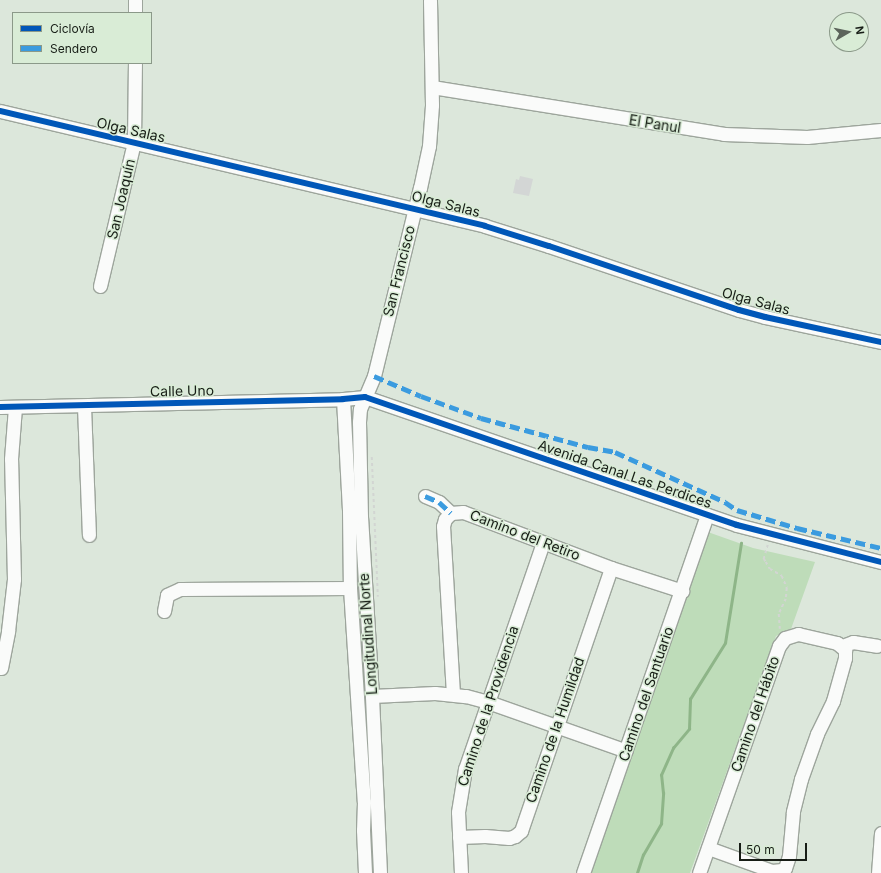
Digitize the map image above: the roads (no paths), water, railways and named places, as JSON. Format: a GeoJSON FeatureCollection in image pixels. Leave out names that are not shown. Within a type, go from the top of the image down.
{"type":"FeatureCollection","features":[{"type":"Feature","properties":{"kind":"street"},"geometry":{"type":"LineString","coordinates":[[135,0],[135,12]]}},
{"type":"Feature","properties":{"kind":"street","name":"San Francisco"},"geometry":{"type":"LineString","coordinates":[[365,397],[374,376],[429,146],[432,87],[430,0]]}},
{"type":"Feature","properties":{"kind":"street","name":"San Joaquín"},"geometry":{"type":"LineString","coordinates":[[100,286],[134,142],[135,64]]}},
{"type":"Feature","properties":{"kind":"street","name":"El Panul"},"geometry":{"type":"LineString","coordinates":[[432,87],[724,134],[807,137],[881,130]]}},
{"type":"Feature","properties":{"kind":"street","name":"Olga Salas"},"geometry":{"type":"LineString","coordinates":[[0,111],[414,208],[517,235],[739,310],[764,317],[881,342]]}},
{"type":"Feature","properties":{"kind":"street","name":"Calle Uno"},"geometry":{"type":"LineString","coordinates":[[0,407],[343,399],[365,397]]}},
{"type":"Feature","properties":{"kind":"street","name":"Avenida Canal Las Perdices"},"geometry":{"type":"LineString","coordinates":[[365,397],[707,515],[770,535],[881,562]]}},
{"type":"Feature","properties":{"kind":"street","name":"Longitudinal Norte"},"geometry":{"type":"LineString","coordinates":[[365,397],[360,409],[359,422],[361,517],[372,696],[380,873]]}},
{"type":"Feature","properties":{"kind":"street","name":"Longitudinal Norte"},"geometry":{"type":"LineString","coordinates":[[343,399],[349,511],[350,588],[360,775],[364,802],[363,830],[365,873]]}},
{"type":"Feature","properties":{"kind":"street"},"geometry":{"type":"LineString","coordinates":[[84,406],[89,535]]}},
{"type":"Feature","properties":{"kind":"street"},"geometry":{"type":"LineString","coordinates":[[1,668],[8,630],[14,579],[11,459],[15,407]]}},
{"type":"Feature","properties":{"kind":"street"},"geometry":{"type":"LineString","coordinates":[[425,496],[439,502],[451,513]]}},
{"type":"Feature","properties":{"kind":"street","name":"Camino del Retiro"},"geometry":{"type":"LineString","coordinates":[[453,694],[443,526],[445,519],[451,513],[463,512],[611,568],[682,591]]}},
{"type":"Feature","properties":{"kind":"street","name":"Camino del Santuario"},"geometry":{"type":"LineString","coordinates":[[583,873],[682,591],[707,515]]}},
{"type":"Feature","properties":{"kind":"street","name":"Camino de la Providencia"},"geometry":{"type":"LineString","coordinates":[[460,873],[458,812],[461,785],[543,543]]}},
{"type":"Feature","properties":{"kind":"street","name":"Camino de la Humildad"},"geometry":{"type":"LineString","coordinates":[[459,837],[486,836],[509,838],[515,836],[521,831],[611,568]]}},
{"type":"Feature","properties":{"kind":"street"},"geometry":{"type":"LineString","coordinates":[[164,611],[167,594],[180,589],[350,588]]}},
{"type":"Feature","properties":{"kind":"street","name":"Camino del Hábito"},"geometry":{"type":"LineString","coordinates":[[700,873],[779,646],[785,638],[794,634],[802,634],[837,643],[842,646],[853,642],[877,646]]}},
{"type":"Feature","properties":{"kind":"street"},"geometry":{"type":"LineString","coordinates":[[708,848],[772,871],[778,872],[785,868],[797,795],[814,744],[833,701],[845,658],[845,650],[842,646]]}},
{"type":"Feature","properties":{"kind":"street"},"geometry":{"type":"LineString","coordinates":[[372,696],[435,693],[453,694],[488,702],[626,751]]}},
{"type":"Feature","properties":{"kind":"street"},"geometry":{"type":"LineString","coordinates":[[878,873],[881,833]]}},
{"type":"Feature","properties":{"kind":"waterway"},"geometry":{"type":"LineString","coordinates":[[637,873],[643,855],[661,824],[663,793],[661,775],[673,748],[689,729],[690,699],[725,643],[741,543]]}}]}
